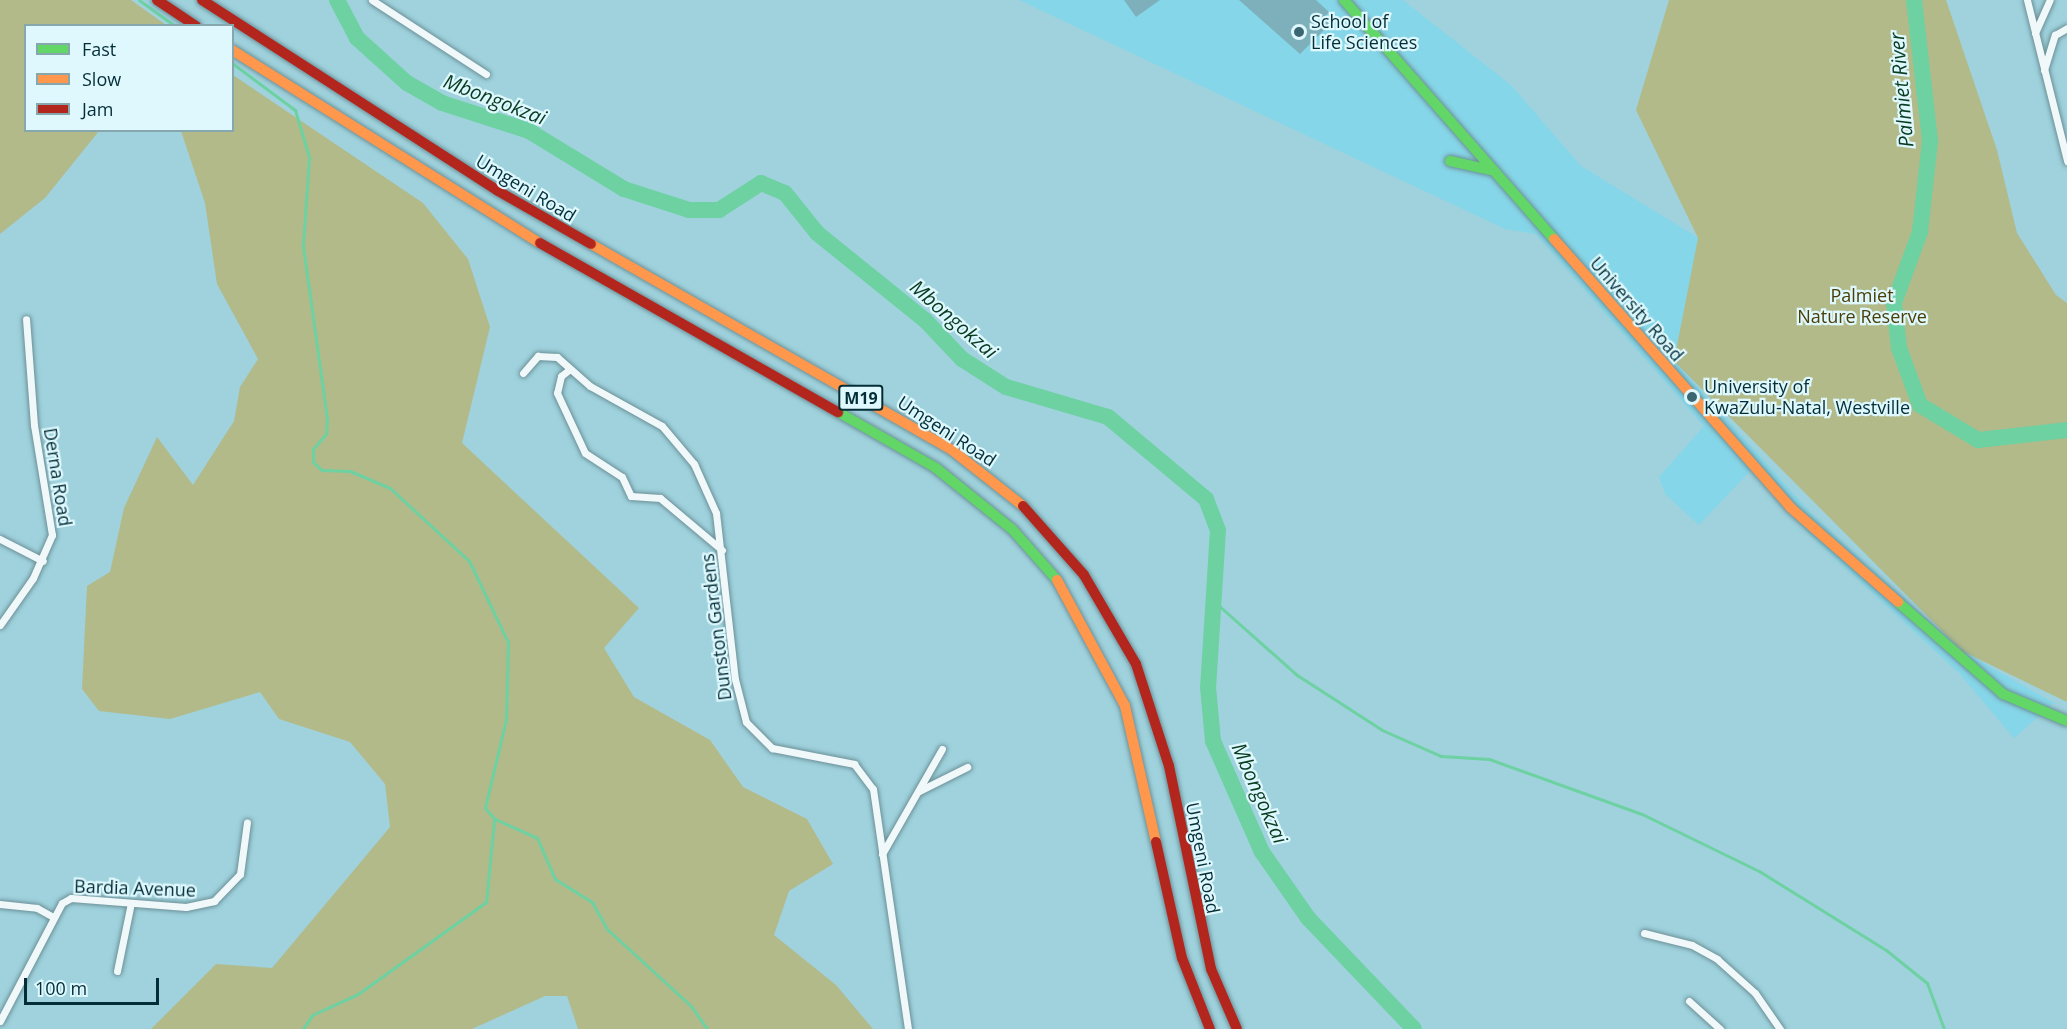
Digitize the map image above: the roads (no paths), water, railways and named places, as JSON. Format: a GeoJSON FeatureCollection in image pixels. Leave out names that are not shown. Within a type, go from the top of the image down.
{"type":"FeatureCollection","features":[{"type":"Feature","properties":{"kind":"main road"},"geometry":{"type":"LineString","coordinates":[[158,0],[193,24]]}},
{"type":"Feature","properties":{"kind":"main road","name":"Umgeni Road"},"geometry":{"type":"LineString","coordinates":[[202,0],[498,191],[952,450],[1028,509],[1084,575],[1136,664],[1169,766],[1211,969],[1238,1029]]}},
{"type":"Feature","properties":{"kind":"main road","name":"University Road"},"geometry":{"type":"LineString","coordinates":[[1344,0],[1491,170],[1790,507],[2003,694],[2067,721]]}},
{"type":"Feature","properties":{"kind":"main road","name":"Umgeni Road"},"geometry":{"type":"LineString","coordinates":[[234,51],[485,212],[936,468],[1012,529],[1045,562],[1082,618],[1125,706],[1182,958],[1210,1029]]}},
{"type":"Feature","properties":{"kind":"main road"},"geometry":{"type":"LineString","coordinates":[[1450,161],[1491,170]]}},
{"type":"Feature","properties":{"kind":"street"},"geometry":{"type":"LineString","coordinates":[[372,0],[486,74]]}},
{"type":"Feature","properties":{"kind":"street"},"geometry":{"type":"LineString","coordinates":[[2027,0],[2067,160]]}},
{"type":"Feature","properties":{"kind":"street"},"geometry":{"type":"LineString","coordinates":[[2035,33],[2050,0]]}},
{"type":"Feature","properties":{"kind":"street"},"geometry":{"type":"LineString","coordinates":[[2044,71],[2055,35],[2067,28]]}},
{"type":"Feature","properties":{"kind":"street","name":"Derna Road"},"geometry":{"type":"LineString","coordinates":[[0,625],[43,561],[51,528],[34,425],[26,319]]}},
{"type":"Feature","properties":{"kind":"street","name":"Dunston Gardens"},"geometry":{"type":"LineString","coordinates":[[523,373],[538,356],[550,353],[570,369],[644,413],[682,447],[713,503],[722,550],[735,679],[746,722],[772,748],[844,762],[863,771],[876,801],[908,1029]]}},
{"type":"Feature","properties":{"kind":"street"},"geometry":{"type":"LineString","coordinates":[[570,369],[561,376],[557,393],[585,453],[622,477],[632,496],[660,498],[722,550]]}},
{"type":"Feature","properties":{"kind":"street"},"geometry":{"type":"LineString","coordinates":[[0,539],[43,561]]}},
{"type":"Feature","properties":{"kind":"street"},"geometry":{"type":"LineString","coordinates":[[882,854],[942,749]]}},
{"type":"Feature","properties":{"kind":"street"},"geometry":{"type":"LineString","coordinates":[[919,791],[967,767]]}},
{"type":"Feature","properties":{"kind":"street","name":"Bardia Avenue"},"geometry":{"type":"LineString","coordinates":[[0,1021],[53,917],[71,898],[186,907],[214,901],[240,874],[247,822]]}},
{"type":"Feature","properties":{"kind":"street"},"geometry":{"type":"LineString","coordinates":[[117,971],[131,903]]}},
{"type":"Feature","properties":{"kind":"street"},"geometry":{"type":"LineString","coordinates":[[0,904],[37,908],[53,917]]}},
{"type":"Feature","properties":{"kind":"street"},"geometry":{"type":"LineString","coordinates":[[1644,933],[1692,945],[1717,959],[1755,993],[1780,1029]]}},
{"type":"Feature","properties":{"kind":"street"},"geometry":{"type":"LineString","coordinates":[[1689,1001],[1720,1029]]}},
{"type":"Feature","properties":{"kind":"waterway"},"geometry":{"type":"LineString","coordinates":[[139,0],[172,24]]}},
{"type":"Feature","properties":{"kind":"waterway","name":"Mbongokzai"},"geometry":{"type":"LineString","coordinates":[[337,0],[357,38],[407,83],[442,103],[529,131],[624,189],[689,210],[719,210],[761,183],[785,193],[817,233],[925,320],[962,359],[1006,387],[1108,417],[1206,499],[1218,530],[1208,687],[1213,741],[1262,852],[1308,918],[1414,1029]]}},
{"type":"Feature","properties":{"kind":"waterway","name":"Palmiet River"},"geometry":{"type":"LineString","coordinates":[[1914,0],[1930,141],[1920,232],[1894,303],[1899,348],[1920,405],[1978,440],[2067,430]]}},
{"type":"Feature","properties":{"kind":"waterway"},"geometry":{"type":"LineString","coordinates":[[234,64],[295,110],[309,157],[303,246],[327,420],[326,434],[313,449],[313,462],[322,470],[350,471],[390,488],[469,561],[508,642],[506,719],[485,808],[495,819],[537,838],[555,879],[592,902],[607,929],[691,1006],[707,1029]]}},
{"type":"Feature","properties":{"kind":"waterway"},"geometry":{"type":"LineString","coordinates":[[1217,604],[1297,675],[1382,730],[1441,756],[1489,759],[1642,814],[1759,871],[1886,950],[1927,983],[1944,1029]]}},
{"type":"Feature","properties":{"kind":"waterway"},"geometry":{"type":"LineString","coordinates":[[303,1029],[312,1015],[358,994],[486,902],[494,820]]}},
{"type":"Feature","properties":{"kind":"place","name":"School of Life Sciences"},"geometry":{"type":"Point","coordinates":[1299,32]}},
{"type":"Feature","properties":{"kind":"place","name":"University of KwaZulu-Natal, Westville"},"geometry":{"type":"Point","coordinates":[1692,397]}},
{"type":"Feature","properties":{"kind":"park label","name":"Palmiet Nature Reserve"},"geometry":{"type":"Point","coordinates":[1862,306]}}]}
